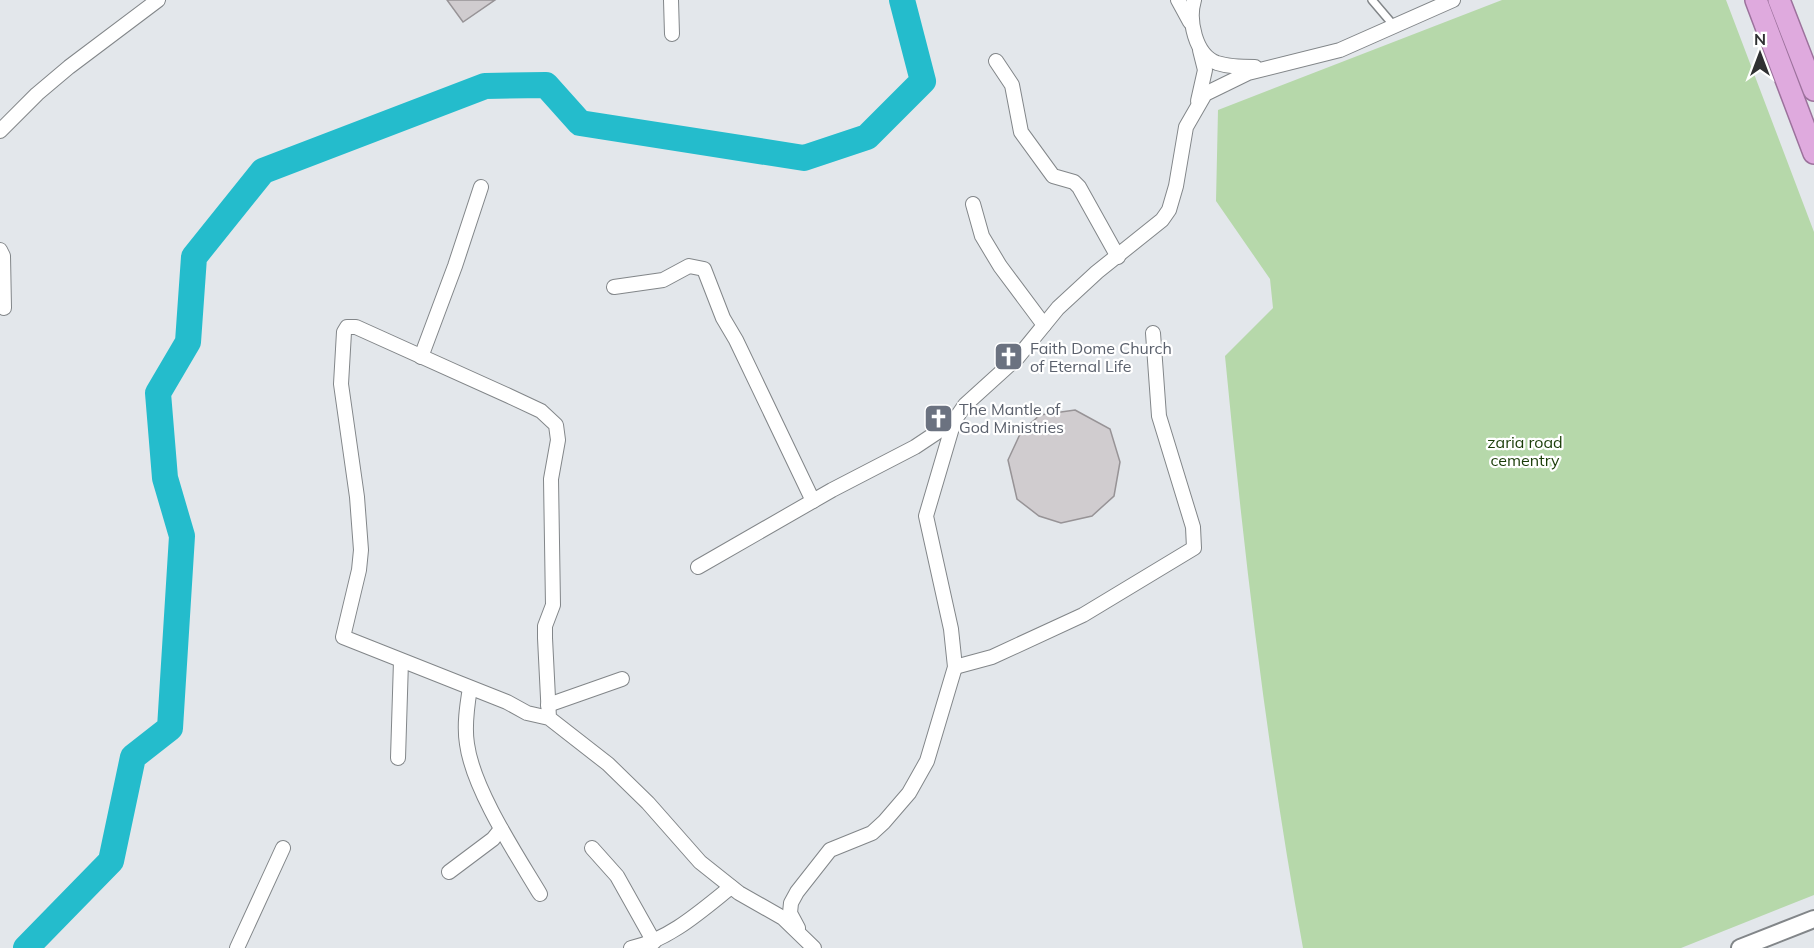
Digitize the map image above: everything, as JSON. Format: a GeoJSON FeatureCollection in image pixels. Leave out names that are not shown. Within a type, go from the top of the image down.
{"type":"FeatureCollection","features":[{"type":"Feature","properties":{"kind":"highway"},"geometry":{"type":"LineString","coordinates":[[1756,0],[1814,153]]}},
{"type":"Feature","properties":{"kind":"highway"},"geometry":{"type":"LineString","coordinates":[[1779,0],[1814,90]]}},
{"type":"Feature","properties":{"kind":"street"},"geometry":{"type":"LineString","coordinates":[[0,131],[37,94],[69,67],[158,0]]}},
{"type":"Feature","properties":{"kind":"street"},"geometry":{"type":"LineString","coordinates":[[671,0],[672,34]]}},
{"type":"Feature","properties":{"kind":"street"},"geometry":{"type":"LineString","coordinates":[[801,935],[790,912],[791,903],[797,892],[830,850],[872,833],[909,793],[927,761],[955,667],[951,629],[926,516],[954,421],[965,405],[1018,357],[1058,308],[1089,279],[1162,220],[1169,210],[1182,162],[1186,127],[1202,93],[1206,70],[1191,23],[1178,0]]}},
{"type":"Feature","properties":{"kind":"street"},"geometry":{"type":"LineString","coordinates":[[1191,23],[1194,0]]}},
{"type":"Feature","properties":{"kind":"street"},"geometry":{"type":"LineString","coordinates":[[1192,112],[1205,94],[1248,73],[1340,50],[1453,0]]}},
{"type":"Feature","properties":{"kind":"street"},"geometry":{"type":"LineString","coordinates":[[1199,45],[1215,62],[1242,67],[1272,67]]}},
{"type":"Feature","properties":{"kind":"street"},"geometry":{"type":"LineString","coordinates":[[996,61],[1012,85],[1021,132],[1053,176],[1074,182],[1079,187],[1118,257]]}},
{"type":"Feature","properties":{"kind":"street"},"geometry":{"type":"LineString","coordinates":[[421,357],[481,187]]}},
{"type":"Feature","properties":{"kind":"street"},"geometry":{"type":"LineString","coordinates":[[973,204],[982,236],[1000,266],[1044,325]]}},
{"type":"Feature","properties":{"kind":"street"},"geometry":{"type":"LineString","coordinates":[[0,250],[3,256],[4,308]]}},
{"type":"Feature","properties":{"kind":"street"},"geometry":{"type":"LineString","coordinates":[[614,287],[663,280],[689,266],[704,269],[723,318],[736,340],[813,501]]}},
{"type":"Feature","properties":{"kind":"street"},"geometry":{"type":"LineString","coordinates":[[622,679],[548,712],[527,713],[507,702],[343,637],[359,570],[361,550],[357,497],[341,384],[344,332],[347,327],[356,327],[541,411],[556,425],[558,440],[551,479],[553,605],[545,626],[544,638],[548,712],[648,802],[700,862],[731,887],[783,918],[814,948]]}},
{"type":"Feature","properties":{"kind":"street"},"geometry":{"type":"LineString","coordinates":[[955,667],[992,657],[1083,615],[1194,548],[1193,527],[1159,416],[1154,333]]}},
{"type":"Feature","properties":{"kind":"street"},"geometry":{"type":"LineString","coordinates":[[698,567],[813,501],[915,447],[954,421]]}},
{"type":"Feature","properties":{"kind":"street"},"geometry":{"type":"LineString","coordinates":[[398,758],[401,661]]}},
{"type":"Feature","properties":{"kind":"street"},"geometry":{"type":"LineString","coordinates":[[470,688],[466,728],[468,752],[501,829],[540,894]]}},
{"type":"Feature","properties":{"kind":"street"},"geometry":{"type":"LineString","coordinates":[[449,872],[493,839],[501,829]]}},
{"type":"Feature","properties":{"kind":"street"},"geometry":{"type":"LineString","coordinates":[[237,948],[282,848]]}},
{"type":"Feature","properties":{"kind":"street"},"geometry":{"type":"LineString","coordinates":[[592,848],[617,876],[654,942]]}},
{"type":"Feature","properties":{"kind":"street"},"geometry":{"type":"LineString","coordinates":[[631,948],[654,942],[693,917],[731,887]]}},
{"type":"Feature","properties":{"kind":"street"},"geometry":{"type":"LineString","coordinates":[[1740,948],[1814,919]]}},
{"type":"Feature","properties":{"kind":"lane"},"geometry":{"type":"LineString","coordinates":[[1371,0],[1395,27]]}},
{"type":"Feature","properties":{"kind":"green space","name":"zaria road cementry"},"geometry":{"type":"Polygon","coordinates":[[[1502,0],[1726,0],[1814,232],[1814,895],[1681,948],[1303,948],[1278,801],[1258,653],[1225,356],[1273,308],[1270,279],[1216,201],[1218,110],[1502,0]]]}},
{"type":"Feature","properties":{"kind":"building"},"geometry":{"type":"Polygon","coordinates":[[[447,0],[495,0],[463,22],[447,0]]]}},
{"type":"Feature","properties":{"kind":"building"},"geometry":{"type":"Polygon","coordinates":[[[1075,410],[1110,429],[1120,462],[1114,496],[1092,516],[1061,523],[1039,516],[1017,499],[1008,460],[1021,432],[1040,415],[1075,410]]]}},
{"type":"Feature","properties":{"kind":"waterway"},"geometry":{"type":"LineString","coordinates":[[26,948],[111,861],[133,757],[170,728],[182,536],[165,478],[158,393],[188,342],[194,257],[263,171],[485,86],[546,85],[580,123],[804,158],[867,137],[923,81],[902,0]]}},
{"type":"Feature","properties":{"kind":"place","name":"Faith Dome Church of Eternal Life"},"geometry":{"type":"Point","coordinates":[1009,357]}},
{"type":"Feature","properties":{"kind":"place","name":"The Mantle of God Ministries"},"geometry":{"type":"Point","coordinates":[938,418]}}]}
